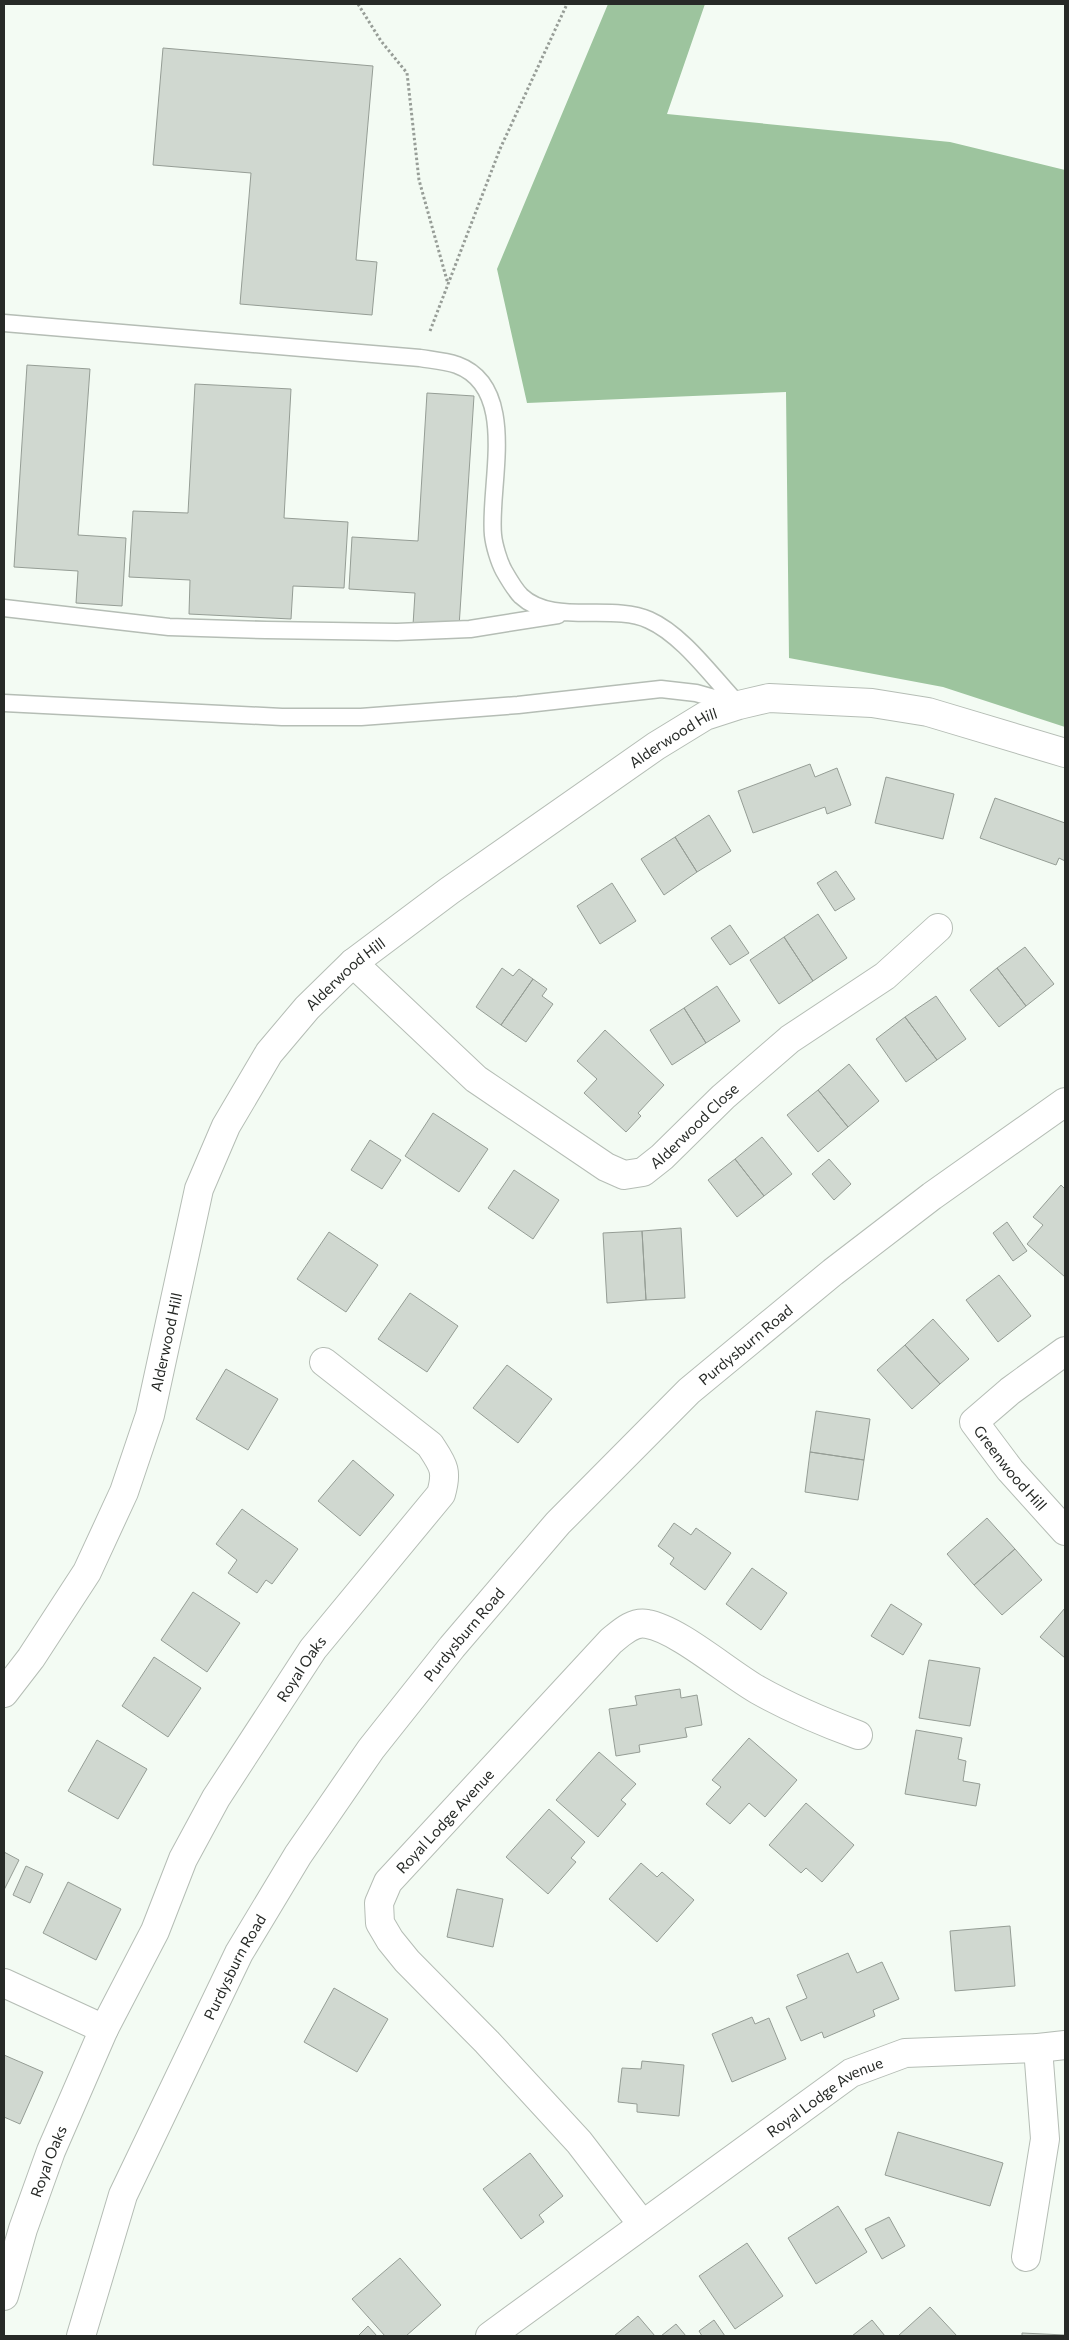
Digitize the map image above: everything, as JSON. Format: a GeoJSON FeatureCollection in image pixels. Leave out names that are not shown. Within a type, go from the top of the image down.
{"type":"FeatureCollection","features":[{"type":"Feature","properties":{"kind":"street","name":"Alderwood Hill"},"geometry":{"type":"LineString","coordinates":[[4,1693],[32,1658],[87,1572],[124,1492],[150,1415],[199,1189],[226,1126],[270,1053],[307,1008],[353,963],[448,891],[656,746],[705,716],[739,705],[769,698],[872,703],[928,712],[1065,753]]}},
{"type":"Feature","properties":{"kind":"street","name":"Alderwood Close"},"geometry":{"type":"LineString","coordinates":[[353,963],[476,1079],[606,1167],[624,1175],[643,1172],[662,1157],[723,1097],[790,1040],[885,976],[938,928]]}},
{"type":"Feature","properties":{"kind":"street","name":"Purdysburn Road"},"geometry":{"type":"LineString","coordinates":[[81,2336],[124,2195],[239,1953],[298,1855],[371,1749],[423,1683],[558,1523],[689,1391],[833,1272],[932,1196],[1065,1102]]}},
{"type":"Feature","properties":{"kind":"street","name":"Greenwood Hill"},"geometry":{"type":"LineString","coordinates":[[1065,1351],[1010,1391],[974,1422],[1010,1470],[1065,1531]]}},
{"type":"Feature","properties":{"kind":"street","name":"Royal Oaks"},"geometry":{"type":"LineString","coordinates":[[4,2296],[23,2229],[51,2151],[104,2029],[155,1931],[183,1859],[216,1798],[313,1649],[441,1494],[445,1478],[442,1462],[430,1445],[324,1362]]}},
{"type":"Feature","properties":{"kind":"street","name":"Royal Lodge Avenue"},"geometry":{"type":"LineString","coordinates":[[642,2224],[579,2142],[487,2042],[407,1961],[390,1940],[380,1923],[380,1903],[388,1882],[611,1641],[627,1628],[646,1623],[670,1632],[757,1689],[810,1717],[858,1735]]}},
{"type":"Feature","properties":{"kind":"street"},"geometry":{"type":"LineString","coordinates":[[4,1983],[104,2029]]}},
{"type":"Feature","properties":{"kind":"street","name":"Royal Lodge Avenue"},"geometry":{"type":"LineString","coordinates":[[490,2336],[851,2073],[905,2053],[1038,2048],[1065,2045]]}},
{"type":"Feature","properties":{"kind":"street"},"geometry":{"type":"LineString","coordinates":[[1026,2257],[1045,2139],[1038,2048]]}},
{"type":"Feature","properties":{"kind":"lane"},"geometry":{"type":"LineString","coordinates":[[4,323],[420,358],[458,365],[476,377],[490,397],[498,430],[493,535],[503,569],[521,596],[541,608],[572,612],[619,613],[647,619],[666,629],[739,705]]}},
{"type":"Feature","properties":{"kind":"lane"},"geometry":{"type":"LineString","coordinates":[[4,608],[169,627],[388,632],[470,629],[572,612]]}},
{"type":"Feature","properties":{"kind":"lane"},"geometry":{"type":"LineString","coordinates":[[4,703],[282,717],[361,717],[518,705],[661,689],[696,693],[739,705]]}},
{"type":"Feature","properties":{"kind":"path"},"geometry":{"type":"LineString","coordinates":[[358,4],[381,40],[407,73],[419,180],[448,284]]}},
{"type":"Feature","properties":{"kind":"path"},"geometry":{"type":"LineString","coordinates":[[420,358],[500,149],[567,4]]}},
{"type":"Feature","properties":{"kind":"green space"},"geometry":{"type":"Polygon","coordinates":[[[608,4],[705,4],[667,114],[950,142],[1065,170],[1065,727],[943,687],[789,658],[786,392],[527,403],[497,269],[608,4]]]}},
{"type":"Feature","properties":{"kind":"building"},"geometry":{"type":"Polygon","coordinates":[[[163,48],[373,66],[356,260],[377,262],[372,315],[240,304],[251,173],[153,165],[163,48]]]}},
{"type":"Feature","properties":{"kind":"building"},"geometry":{"type":"Polygon","coordinates":[[[27,365],[90,369],[78,535],[126,538],[122,606],[76,603],[78,571],[14,567],[27,365]]]}},
{"type":"Feature","properties":{"kind":"building"},"geometry":{"type":"Polygon","coordinates":[[[195,384],[291,389],[284,518],[348,522],[344,588],[293,586],[291,619],[189,614],[190,580],[129,577],[133,511],[188,513],[195,384]]]}},
{"type":"Feature","properties":{"kind":"building"},"geometry":{"type":"Polygon","coordinates":[[[427,393],[474,396],[459,627],[413,625],[415,593],[349,589],[352,537],[418,541],[427,393]]]}},
{"type":"Feature","properties":{"kind":"building"},"geometry":{"type":"Polygon","coordinates":[[[810,764],[815,777],[837,768],[851,805],[827,814],[825,807],[753,833],[738,791],[810,764]]]}},
{"type":"Feature","properties":{"kind":"building"},"geometry":{"type":"Polygon","coordinates":[[[886,777],[954,794],[943,839],[875,823],[886,777]]]}},
{"type":"Feature","properties":{"kind":"building"},"geometry":{"type":"Polygon","coordinates":[[[995,798],[1065,823],[1065,861],[1059,858],[1056,865],[980,838],[995,798]]]}},
{"type":"Feature","properties":{"kind":"building"},"geometry":{"type":"Polygon","coordinates":[[[709,815],[731,851],[697,872],[675,837],[709,815]]]}},
{"type":"Feature","properties":{"kind":"building"},"geometry":{"type":"Polygon","coordinates":[[[675,837],[697,872],[664,895],[641,859],[675,837]]]}},
{"type":"Feature","properties":{"kind":"building"},"geometry":{"type":"Polygon","coordinates":[[[836,871],[855,899],[835,911],[817,883],[836,871]]]}},
{"type":"Feature","properties":{"kind":"building"},"geometry":{"type":"Polygon","coordinates":[[[612,883],[636,921],[600,944],[577,906],[612,883]]]}},
{"type":"Feature","properties":{"kind":"building"},"geometry":{"type":"Polygon","coordinates":[[[818,914],[847,958],[813,981],[784,937],[818,914]]]}},
{"type":"Feature","properties":{"kind":"building"},"geometry":{"type":"Polygon","coordinates":[[[730,925],[749,953],[730,965],[711,938],[730,925]]]}},
{"type":"Feature","properties":{"kind":"building"},"geometry":{"type":"Polygon","coordinates":[[[784,937],[813,981],[779,1004],[750,960],[784,937]]]}},
{"type":"Feature","properties":{"kind":"building"},"geometry":{"type":"Polygon","coordinates":[[[1025,947],[1054,984],[1026,1006],[997,968],[1025,947]]]}},
{"type":"Feature","properties":{"kind":"building"},"geometry":{"type":"Polygon","coordinates":[[[502,968],[513,976],[519,969],[533,979],[501,1025],[476,1007],[502,968]]]}},
{"type":"Feature","properties":{"kind":"building"},"geometry":{"type":"Polygon","coordinates":[[[997,968],[1026,1006],[999,1027],[970,990],[997,968]]]}},
{"type":"Feature","properties":{"kind":"building"},"geometry":{"type":"Polygon","coordinates":[[[533,979],[547,989],[542,996],[553,1004],[526,1042],[501,1025],[533,979]]]}},
{"type":"Feature","properties":{"kind":"building"},"geometry":{"type":"Polygon","coordinates":[[[717,986],[740,1021],[706,1043],[684,1008],[717,986]]]}},
{"type":"Feature","properties":{"kind":"building"},"geometry":{"type":"Polygon","coordinates":[[[936,996],[966,1039],[937,1060],[905,1017],[936,996]]]}},
{"type":"Feature","properties":{"kind":"building"},"geometry":{"type":"Polygon","coordinates":[[[684,1008],[706,1043],[672,1065],[650,1030],[684,1008]]]}},
{"type":"Feature","properties":{"kind":"building"},"geometry":{"type":"Polygon","coordinates":[[[905,1017],[937,1060],[906,1082],[876,1039],[905,1017]]]}},
{"type":"Feature","properties":{"kind":"building"},"geometry":{"type":"Polygon","coordinates":[[[605,1030],[664,1085],[638,1113],[641,1116],[626,1132],[584,1093],[597,1079],[577,1061],[605,1030]]]}},
{"type":"Feature","properties":{"kind":"building"},"geometry":{"type":"Polygon","coordinates":[[[849,1064],[879,1101],[848,1127],[818,1090],[849,1064]]]}},
{"type":"Feature","properties":{"kind":"building"},"geometry":{"type":"Polygon","coordinates":[[[818,1090],[848,1127],[818,1152],[787,1115],[818,1090]]]}},
{"type":"Feature","properties":{"kind":"building"},"geometry":{"type":"Polygon","coordinates":[[[433,1113],[488,1149],[459,1192],[405,1156],[433,1113]]]}},
{"type":"Feature","properties":{"kind":"building"},"geometry":{"type":"Polygon","coordinates":[[[762,1137],[792,1174],[764,1196],[735,1159],[762,1137]]]}},
{"type":"Feature","properties":{"kind":"building"},"geometry":{"type":"Polygon","coordinates":[[[370,1140],[401,1160],[382,1189],[351,1170],[370,1140]]]}},
{"type":"Feature","properties":{"kind":"building"},"geometry":{"type":"Polygon","coordinates":[[[735,1159],[764,1196],[737,1217],[708,1180],[735,1159]]]}},
{"type":"Feature","properties":{"kind":"building"},"geometry":{"type":"Polygon","coordinates":[[[829,1159],[851,1184],[834,1200],[812,1174],[829,1159]]]}},
{"type":"Feature","properties":{"kind":"building"},"geometry":{"type":"Polygon","coordinates":[[[514,1170],[559,1200],[533,1239],[488,1208],[514,1170]]]}},
{"type":"Feature","properties":{"kind":"building"},"geometry":{"type":"Polygon","coordinates":[[[1061,1185],[1065,1189],[1065,1277],[1027,1244],[1043,1225],[1033,1217],[1061,1185]]]}},
{"type":"Feature","properties":{"kind":"building"},"geometry":{"type":"Polygon","coordinates":[[[1007,1222],[1027,1251],[1013,1261],[993,1233],[1007,1222]]]}},
{"type":"Feature","properties":{"kind":"building"},"geometry":{"type":"Polygon","coordinates":[[[681,1228],[685,1298],[646,1300],[642,1231],[681,1228]]]}},
{"type":"Feature","properties":{"kind":"building"},"geometry":{"type":"Polygon","coordinates":[[[642,1231],[646,1300],[607,1303],[603,1233],[642,1231]]]}},
{"type":"Feature","properties":{"kind":"building"},"geometry":{"type":"Polygon","coordinates":[[[329,1232],[378,1265],[346,1312],[297,1279],[329,1232]]]}},
{"type":"Feature","properties":{"kind":"building"},"geometry":{"type":"Polygon","coordinates":[[[999,1275],[1031,1316],[998,1342],[966,1300],[999,1275]]]}},
{"type":"Feature","properties":{"kind":"building"},"geometry":{"type":"Polygon","coordinates":[[[410,1293],[458,1326],[427,1372],[378,1339],[410,1293]]]}},
{"type":"Feature","properties":{"kind":"building"},"geometry":{"type":"Polygon","coordinates":[[[933,1319],[969,1359],[940,1384],[905,1345],[933,1319]]]}},
{"type":"Feature","properties":{"kind":"building"},"geometry":{"type":"Polygon","coordinates":[[[905,1345],[940,1384],[912,1409],[877,1370],[905,1345]]]}},
{"type":"Feature","properties":{"kind":"building"},"geometry":{"type":"Polygon","coordinates":[[[507,1365],[552,1399],[518,1443],[473,1408],[507,1365]]]}},
{"type":"Feature","properties":{"kind":"building"},"geometry":{"type":"Polygon","coordinates":[[[226,1369],[278,1399],[248,1450],[196,1419],[226,1369]]]}},
{"type":"Feature","properties":{"kind":"building"},"geometry":{"type":"Polygon","coordinates":[[[816,1411],[870,1419],[864,1460],[810,1452],[816,1411]]]}},
{"type":"Feature","properties":{"kind":"building"},"geometry":{"type":"Polygon","coordinates":[[[810,1452],[864,1460],[858,1500],[805,1492],[810,1452]]]}},
{"type":"Feature","properties":{"kind":"building"},"geometry":{"type":"Polygon","coordinates":[[[353,1460],[394,1495],[360,1536],[318,1501],[353,1460]]]}},
{"type":"Feature","properties":{"kind":"building"},"geometry":{"type":"Polygon","coordinates":[[[242,1509],[298,1549],[272,1584],[266,1580],[257,1593],[228,1573],[237,1560],[216,1544],[242,1509]]]}},
{"type":"Feature","properties":{"kind":"building"},"geometry":{"type":"Polygon","coordinates":[[[987,1518],[1015,1549],[974,1585],[947,1554],[987,1518]]]}},
{"type":"Feature","properties":{"kind":"building"},"geometry":{"type":"Polygon","coordinates":[[[674,1523],[691,1535],[696,1528],[731,1553],[705,1590],[670,1564],[674,1558],[658,1546],[674,1523]]]}},
{"type":"Feature","properties":{"kind":"building"},"geometry":{"type":"Polygon","coordinates":[[[1015,1549],[1042,1580],[1002,1615],[974,1585],[1015,1549]]]}},
{"type":"Feature","properties":{"kind":"building"},"geometry":{"type":"Polygon","coordinates":[[[752,1568],[787,1593],[761,1630],[726,1604],[752,1568]]]}},
{"type":"Feature","properties":{"kind":"building"},"geometry":{"type":"Polygon","coordinates":[[[193,1592],[240,1623],[207,1672],[161,1640],[193,1592]]]}},
{"type":"Feature","properties":{"kind":"building"},"geometry":{"type":"Polygon","coordinates":[[[891,1604],[922,1624],[903,1655],[871,1636],[891,1604]]]}},
{"type":"Feature","properties":{"kind":"building"},"geometry":{"type":"Polygon","coordinates":[[[1065,1608],[1065,1658],[1040,1637],[1065,1608]]]}},
{"type":"Feature","properties":{"kind":"building"},"geometry":{"type":"Polygon","coordinates":[[[154,1657],[201,1688],[168,1737],[122,1706],[154,1657]]]}},
{"type":"Feature","properties":{"kind":"building"},"geometry":{"type":"Polygon","coordinates":[[[929,1660],[980,1668],[970,1726],[919,1718],[929,1660]]]}},
{"type":"Feature","properties":{"kind":"building"},"geometry":{"type":"Polygon","coordinates":[[[680,1689],[681,1698],[697,1695],[702,1725],[685,1728],[687,1737],[639,1745],[640,1752],[616,1756],[609,1709],[637,1705],[635,1696],[680,1689]]]}},
{"type":"Feature","properties":{"kind":"building"},"geometry":{"type":"Polygon","coordinates":[[[916,1730],[962,1738],[958,1759],[966,1761],[963,1781],[980,1784],[976,1806],[905,1794],[916,1730]]]}},
{"type":"Feature","properties":{"kind":"building"},"geometry":{"type":"Polygon","coordinates":[[[749,1738],[797,1780],[765,1817],[749,1803],[730,1824],[706,1804],[721,1787],[712,1780],[749,1738]]]}},
{"type":"Feature","properties":{"kind":"building"},"geometry":{"type":"Polygon","coordinates":[[[97,1740],[147,1769],[118,1819],[68,1791],[97,1740]]]}},
{"type":"Feature","properties":{"kind":"building"},"geometry":{"type":"Polygon","coordinates":[[[599,1752],[636,1784],[621,1800],[626,1804],[598,1837],[556,1800],[599,1752]]]}},
{"type":"Feature","properties":{"kind":"building"},"geometry":{"type":"Polygon","coordinates":[[[806,1803],[854,1845],[822,1882],[806,1868],[801,1873],[769,1845],[806,1803]]]}},
{"type":"Feature","properties":{"kind":"building"},"geometry":{"type":"Polygon","coordinates":[[[549,1809],[585,1842],[571,1858],[576,1862],[548,1894],[506,1857],[549,1809]]]}},
{"type":"Feature","properties":{"kind":"building"},"geometry":{"type":"Polygon","coordinates":[[[4,1852],[19,1860],[4,1890],[4,1852]]]}},
{"type":"Feature","properties":{"kind":"building"},"geometry":{"type":"Polygon","coordinates":[[[641,1863],[657,1877],[662,1872],[694,1900],[657,1942],[609,1899],[641,1863]]]}},
{"type":"Feature","properties":{"kind":"building"},"geometry":{"type":"Polygon","coordinates":[[[26,1866],[43,1874],[30,1903],[13,1895],[26,1866]]]}},
{"type":"Feature","properties":{"kind":"building"},"geometry":{"type":"Polygon","coordinates":[[[68,1882],[121,1909],[96,1960],[43,1933],[68,1882]]]}},
{"type":"Feature","properties":{"kind":"building"},"geometry":{"type":"Polygon","coordinates":[[[457,1889],[503,1899],[493,1947],[447,1937],[457,1889]]]}},
{"type":"Feature","properties":{"kind":"building"},"geometry":{"type":"Polygon","coordinates":[[[1010,1926],[1015,1986],[955,1991],[950,1931],[1010,1926]]]}},
{"type":"Feature","properties":{"kind":"building"},"geometry":{"type":"Polygon","coordinates":[[[848,1953],[857,1973],[882,1962],[899,1999],[873,2010],[875,2016],[824,2038],[822,2032],[801,2041],[786,2007],[807,1998],[797,1975],[848,1953]]]}},
{"type":"Feature","properties":{"kind":"building"},"geometry":{"type":"Polygon","coordinates":[[[334,1988],[388,2019],[357,2072],[304,2042],[334,1988]]]}},
{"type":"Feature","properties":{"kind":"building"},"geometry":{"type":"Polygon","coordinates":[[[752,2017],[755,2024],[769,2018],[786,2059],[732,2082],[712,2034],[752,2017]]]}},
{"type":"Feature","properties":{"kind":"building"},"geometry":{"type":"Polygon","coordinates":[[[4,2055],[43,2072],[20,2124],[4,2117],[4,2055]]]}},
{"type":"Feature","properties":{"kind":"building"},"geometry":{"type":"Polygon","coordinates":[[[642,2061],[684,2065],[679,2116],[637,2112],[637,2104],[618,2102],[622,2068],[641,2069],[642,2061]]]}},
{"type":"Feature","properties":{"kind":"building"},"geometry":{"type":"Polygon","coordinates":[[[898,2132],[1003,2163],[990,2206],[885,2175],[898,2132]]]}},
{"type":"Feature","properties":{"kind":"building"},"geometry":{"type":"Polygon","coordinates":[[[530,2153],[563,2196],[539,2215],[544,2222],[521,2239],[483,2189],[530,2153]]]}},
{"type":"Feature","properties":{"kind":"building"},"geometry":{"type":"Polygon","coordinates":[[[838,2206],[867,2252],[816,2284],[788,2238],[838,2206]]]}},
{"type":"Feature","properties":{"kind":"building"},"geometry":{"type":"Polygon","coordinates":[[[889,2217],[905,2246],[882,2259],[865,2229],[889,2217]]]}},
{"type":"Feature","properties":{"kind":"building"},"geometry":{"type":"Polygon","coordinates":[[[747,2243],[783,2296],[735,2329],[699,2276],[747,2243]]]}},
{"type":"Feature","properties":{"kind":"building"},"geometry":{"type":"Polygon","coordinates":[[[400,2258],[441,2305],[406,2336],[385,2336],[352,2299],[400,2258]]]}},
{"type":"Feature","properties":{"kind":"building"},"geometry":{"type":"Polygon","coordinates":[[[930,2307],[957,2336],[898,2336],[930,2307]]]}},
{"type":"Feature","properties":{"kind":"building"},"geometry":{"type":"Polygon","coordinates":[[[638,2316],[655,2336],[614,2336],[638,2316]]]}},
{"type":"Feature","properties":{"kind":"building"},"geometry":{"type":"Polygon","coordinates":[[[714,2320],[725,2336],[702,2336],[699,2331],[714,2320]]]}},
{"type":"Feature","properties":{"kind":"building"},"geometry":{"type":"Polygon","coordinates":[[[872,2320],[885,2336],[852,2336],[872,2320]]]}},
{"type":"Feature","properties":{"kind":"building"},"geometry":{"type":"Polygon","coordinates":[[[676,2324],[686,2336],[661,2336],[676,2324]]]}},
{"type":"Feature","properties":{"kind":"building"},"geometry":{"type":"Polygon","coordinates":[[[368,2326],[377,2336],[358,2336],[368,2326]]]}},
{"type":"Feature","properties":{"kind":"building"},"geometry":{"type":"Polygon","coordinates":[[[1022,2333],[1065,2335],[1065,2336],[1022,2336],[1022,2333]]]}}]}
